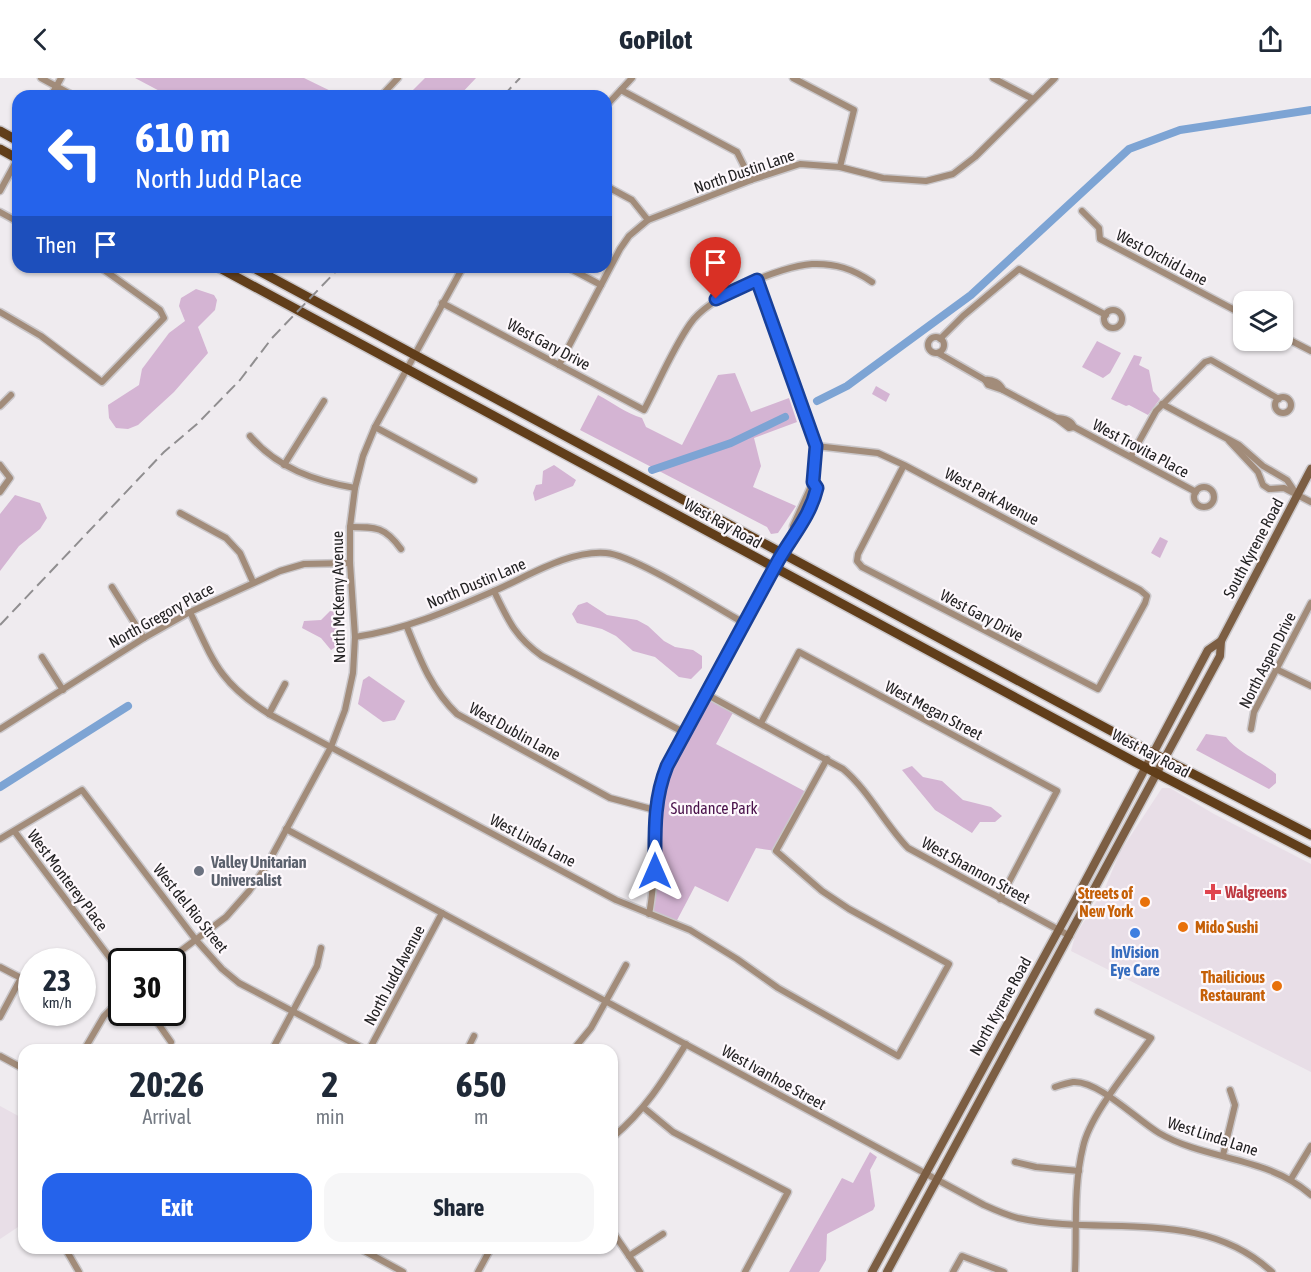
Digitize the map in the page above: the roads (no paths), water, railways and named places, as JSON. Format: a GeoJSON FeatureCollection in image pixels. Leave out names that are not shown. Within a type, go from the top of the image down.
{"type":"FeatureCollection","features":[{"type":"Feature","properties":{"kind":"main road","name":"West Ray Road"},"geometry":{"type":"LineString","coordinates":[[229,273],[1158,774],[1311,853]]}},
{"type":"Feature","properties":{"kind":"main road","name":"West Ray Road"},"geometry":{"type":"LineString","coordinates":[[263,273],[1165,760],[1311,835]]}},
{"type":"Feature","properties":{"kind":"main road","name":"South Kyrene Road"},"geometry":{"type":"LineString","coordinates":[[1158,774],[1220,656],[1221,641],[1311,469]]}},
{"type":"Feature","properties":{"kind":"main road","name":"South Kyrene Road"},"geometry":{"type":"LineString","coordinates":[[1154,754],[1208,650],[1221,641]]}},
{"type":"Feature","properties":{"kind":"main road","name":"North Kyrene Road"},"geometry":{"type":"LineString","coordinates":[[872,1272],[1154,754]]}},
{"type":"Feature","properties":{"kind":"main road","name":"North Kyrene Road"},"geometry":{"type":"LineString","coordinates":[[887,1272],[1158,774]]}},
{"type":"Feature","properties":{"kind":"street"},"geometry":{"type":"LineString","coordinates":[[41,78],[64,90]]}},
{"type":"Feature","properties":{"kind":"street"},"geometry":{"type":"LineString","coordinates":[[55,90],[61,78]]}},
{"type":"Feature","properties":{"kind":"street"},"geometry":{"type":"LineString","coordinates":[[612,100],[633,78]]}},
{"type":"Feature","properties":{"kind":"street"},"geometry":{"type":"LineString","coordinates":[[793,78],[854,110],[840,167]]}},
{"type":"Feature","properties":{"kind":"street"},"geometry":{"type":"LineString","coordinates":[[993,78],[1033,99]]}},
{"type":"Feature","properties":{"kind":"street","name":"North Dustin Lane"},"geometry":{"type":"LineString","coordinates":[[612,265],[628,236],[648,219],[800,164],[840,167],[884,178],[926,181],[953,174],[975,158],[1055,78]]}},
{"type":"Feature","properties":{"kind":"street"},"geometry":{"type":"LineString","coordinates":[[621,90],[737,152],[751,180]]}},
{"type":"Feature","properties":{"kind":"street"},"geometry":{"type":"LineString","coordinates":[[0,191],[12,169]]}},
{"type":"Feature","properties":{"kind":"street"},"geometry":{"type":"LineString","coordinates":[[612,189],[632,200],[648,219]]}},
{"type":"Feature","properties":{"kind":"street","name":"West Orchid Lane"},"geometry":{"type":"LineString","coordinates":[[1082,211],[1099,228],[1100,239],[1233,309]]}},
{"type":"Feature","properties":{"kind":"street"},"geometry":{"type":"LineString","coordinates":[[650,914],[655,886],[655,810],[658,789],[685,733],[793,534],[793,526],[813,482],[816,446],[757,280],[810,264],[854,269],[872,282]]}},
{"type":"Feature","properties":{"kind":"street"},"geometry":{"type":"LineString","coordinates":[[940,339],[963,316],[1019,269],[1106,315]]}},
{"type":"Feature","properties":{"kind":"street"},"geometry":{"type":"LineString","coordinates":[[0,312],[41,336],[102,382],[164,318],[160,310],[108,273]]}},
{"type":"Feature","properties":{"kind":"street","name":"North McKemy Avenue"},"geometry":{"type":"LineString","coordinates":[[185,948],[226,917],[249,891],[331,747],[351,690],[355,637],[350,527],[355,488],[363,456],[375,427],[406,368],[460,273]]}},
{"type":"Feature","properties":{"kind":"street"},"geometry":{"type":"LineString","coordinates":[[578,273],[601,285]]}},
{"type":"Feature","properties":{"kind":"street","name":"North Dustin Lane"},"geometry":{"type":"LineString","coordinates":[[559,365],[608,273]]}},
{"type":"Feature","properties":{"kind":"street","name":"West Gary Drive"},"geometry":{"type":"LineString","coordinates":[[442,303],[644,410],[690,324],[716,299],[757,280]]}},
{"type":"Feature","properties":{"kind":"street"},"geometry":{"type":"LineString","coordinates":[[933,338],[940,339],[944,348],[938,353],[931,351],[928,344],[933,338]]}},
{"type":"Feature","properties":{"kind":"street"},"geometry":{"type":"LineString","coordinates":[[1293,342],[1311,351]]}},
{"type":"Feature","properties":{"kind":"street","name":"West Trovita Place"},"geometry":{"type":"LineString","coordinates":[[938,353],[985,380],[1001,385],[1003,390],[1056,418],[1069,428],[1074,427],[1196,492]]}},
{"type":"Feature","properties":{"kind":"street"},"geometry":{"type":"LineString","coordinates":[[1131,456],[1151,418],[1162,404],[1205,362],[1211,360],[1279,399]]}},
{"type":"Feature","properties":{"kind":"street"},"geometry":{"type":"LineString","coordinates":[[0,406],[11,395]]}},
{"type":"Feature","properties":{"kind":"street"},"geometry":{"type":"LineString","coordinates":[[284,465],[324,401]]}},
{"type":"Feature","properties":{"kind":"street"},"geometry":{"type":"LineString","coordinates":[[1162,404],[1239,445],[1263,466],[1287,480],[1298,495]]}},
{"type":"Feature","properties":{"kind":"street"},"geometry":{"type":"LineString","coordinates":[[375,427],[474,480]]}},
{"type":"Feature","properties":{"kind":"street"},"geometry":{"type":"LineString","coordinates":[[250,436],[259,447],[284,465],[316,480],[355,488]]}},
{"type":"Feature","properties":{"kind":"street"},"geometry":{"type":"LineString","coordinates":[[1228,440],[1258,472],[1263,485],[1269,489],[1284,488],[1311,502]]}},
{"type":"Feature","properties":{"kind":"street","name":"West Park Avenue"},"geometry":{"type":"LineString","coordinates":[[816,446],[878,453],[1140,590],[1147,596],[1098,689]]}},
{"type":"Feature","properties":{"kind":"street"},"geometry":{"type":"LineString","coordinates":[[0,465],[10,477],[0,492]]}},
{"type":"Feature","properties":{"kind":"street","name":"West Gary Drive"},"geometry":{"type":"LineString","coordinates":[[904,465],[857,561],[862,567],[1098,689]]}},
{"type":"Feature","properties":{"kind":"street"},"geometry":{"type":"LineString","coordinates":[[180,513],[226,538],[240,553],[253,582]]}},
{"type":"Feature","properties":{"kind":"street"},"geometry":{"type":"LineString","coordinates":[[350,527],[381,530],[390,534],[401,549]]}},
{"type":"Feature","properties":{"kind":"street","name":"North Dustin Lane"},"geometry":{"type":"LineString","coordinates":[[355,637],[406,627],[579,555],[606,553],[630,560],[744,623]]}},
{"type":"Feature","properties":{"kind":"street","name":"North Gregory Place"},"geometry":{"type":"LineString","coordinates":[[0,729],[144,638],[190,612],[253,582],[304,564],[350,563]]}},
{"type":"Feature","properties":{"kind":"street"},"geometry":{"type":"LineString","coordinates":[[112,587],[144,638]]}},
{"type":"Feature","properties":{"kind":"street"},"geometry":{"type":"LineString","coordinates":[[495,591],[508,622],[522,642],[542,656],[685,733]]}},
{"type":"Feature","properties":{"kind":"street","name":"North Aspen Drive"},"geometry":{"type":"LineString","coordinates":[[1251,729],[1254,712],[1311,603]]}},
{"type":"Feature","properties":{"kind":"street","name":"West Linda Lane"},"geometry":{"type":"LineString","coordinates":[[190,612],[213,662],[230,686],[269,714],[616,900],[690,930],[778,988],[898,1056],[950,964],[849,909],[822,891],[776,851],[827,759]]}},
{"type":"Feature","properties":{"kind":"street","name":"West Dublin Lane"},"geometry":{"type":"LineString","coordinates":[[406,627],[430,681],[440,698],[457,714],[610,798],[655,810]]}},
{"type":"Feature","properties":{"kind":"street","name":"West Megan Street"},"geometry":{"type":"LineString","coordinates":[[761,723],[799,652],[1057,791],[1000,899]]}},
{"type":"Feature","properties":{"kind":"street"},"geometry":{"type":"LineString","coordinates":[[42,657],[63,690]]}},
{"type":"Feature","properties":{"kind":"street"},"geometry":{"type":"LineString","coordinates":[[1276,669],[1311,686]]}},
{"type":"Feature","properties":{"kind":"street"},"geometry":{"type":"LineString","coordinates":[[269,714],[285,684]]}},
{"type":"Feature","properties":{"kind":"street","name":"West Shannon Street"},"geometry":{"type":"LineString","coordinates":[[706,694],[827,759],[854,778],[891,831],[908,848],[1070,936]]}},
{"type":"Feature","properties":{"kind":"street","name":"West del Rio Street"},"geometry":{"type":"LineString","coordinates":[[15,832],[82,790],[196,940],[222,969],[239,983],[356,1044]]}},
{"type":"Feature","properties":{"kind":"street","name":"West Ivanhoe Street"},"geometry":{"type":"LineString","coordinates":[[286,828],[936,1181],[1006,1214],[1035,1220],[1204,1233],[1235,1247],[1272,1272]]}},
{"type":"Feature","properties":{"kind":"street"},"geometry":{"type":"LineString","coordinates":[[0,839],[15,832]]}},
{"type":"Feature","properties":{"kind":"street","name":"West Monterey Place"},"geometry":{"type":"LineString","coordinates":[[15,832],[108,955]]}},
{"type":"Feature","properties":{"kind":"street","name":"North Judd Avenue"},"geometry":{"type":"LineString","coordinates":[[371,1044],[442,913]]}},
{"type":"Feature","properties":{"kind":"street"},"geometry":{"type":"LineString","coordinates":[[275,1044],[317,966],[321,948]]}},
{"type":"Feature","properties":{"kind":"street"},"geometry":{"type":"LineString","coordinates":[[578,1044],[591,1028],[626,964]]}},
{"type":"Feature","properties":{"kind":"street"},"geometry":{"type":"LineString","coordinates":[[0,967],[21,978],[0,1017]]}},
{"type":"Feature","properties":{"kind":"street"},"geometry":{"type":"LineString","coordinates":[[1075,1272],[1079,1171],[1083,1146],[1091,1126],[1151,1038],[1098,1012]]}},
{"type":"Feature","properties":{"kind":"street"},"geometry":{"type":"LineString","coordinates":[[88,1044],[108,1013]]}},
{"type":"Feature","properties":{"kind":"street"},"geometry":{"type":"LineString","coordinates":[[160,1026],[171,1042]]}},
{"type":"Feature","properties":{"kind":"street"},"geometry":{"type":"LineString","coordinates":[[470,1044],[474,1036]]}},
{"type":"Feature","properties":{"kind":"street"},"geometry":{"type":"LineString","coordinates":[[618,1132],[644,1108],[666,1079],[686,1044]]}},
{"type":"Feature","properties":{"kind":"street"},"geometry":{"type":"LineString","coordinates":[[0,1056],[18,1066]]}},
{"type":"Feature","properties":{"kind":"street","name":"West Linda Lane"},"geometry":{"type":"LineString","coordinates":[[1055,1087],[1074,1082],[1092,1086],[1159,1133],[1178,1142],[1271,1168],[1291,1179],[1311,1195]]}},
{"type":"Feature","properties":{"kind":"street"},"geometry":{"type":"LineString","coordinates":[[1223,1155],[1235,1105],[1230,1090]]}},
{"type":"Feature","properties":{"kind":"street"},"geometry":{"type":"LineString","coordinates":[[644,1108],[673,1132],[788,1192],[745,1272]]}},
{"type":"Feature","properties":{"kind":"street"},"geometry":{"type":"LineString","coordinates":[[1291,1179],[1311,1146]]}},
{"type":"Feature","properties":{"kind":"street"},"geometry":{"type":"LineString","coordinates":[[1015,1162],[1036,1167],[1079,1171]]}},
{"type":"Feature","properties":{"kind":"street"},"geometry":{"type":"LineString","coordinates":[[629,1256],[663,1234]]}},
{"type":"Feature","properties":{"kind":"street"},"geometry":{"type":"LineString","coordinates":[[618,1240],[640,1272]]}},
{"type":"Feature","properties":{"kind":"street"},"geometry":{"type":"LineString","coordinates":[[69,1254],[80,1272]]}},
{"type":"Feature","properties":{"kind":"street"},"geometry":{"type":"LineString","coordinates":[[370,1254],[403,1272]]}},
{"type":"Feature","properties":{"kind":"street"},"geometry":{"type":"LineString","coordinates":[[478,1272],[488,1254]]}},
{"type":"Feature","properties":{"kind":"street"},"geometry":{"type":"LineString","coordinates":[[953,1272],[962,1256],[1004,1272]]}},
{"type":"Feature","properties":{"kind":"waterway"},"geometry":{"type":"LineString","coordinates":[[817,401],[847,386],[971,295],[1129,149],[1180,130],[1311,110]]}},
{"type":"Feature","properties":{"kind":"waterway"},"geometry":{"type":"LineString","coordinates":[[652,470],[731,443],[785,417]]}},
{"type":"Feature","properties":{"kind":"waterway"},"geometry":{"type":"LineString","coordinates":[[0,787],[128,706]]}},
{"type":"Feature","properties":{"kind":"railway"},"geometry":{"type":"LineString","coordinates":[[509,90],[520,78]]}},
{"type":"Feature","properties":{"kind":"railway"},"geometry":{"type":"LineString","coordinates":[[0,625],[164,452],[197,424],[240,380],[272,338],[334,273]]}},
{"type":"Feature","properties":{"kind":"place","name":"Valley Unitarian Universalist"},"geometry":{"type":"Point","coordinates":[199,871]}},
{"type":"Feature","properties":{"kind":"place","name":"Walgreens"},"geometry":{"type":"Point","coordinates":[1213,892]}},
{"type":"Feature","properties":{"kind":"place","name":"Streets of New York"},"geometry":{"type":"Point","coordinates":[1145,902]}},
{"type":"Feature","properties":{"kind":"place","name":"Mido Sushi"},"geometry":{"type":"Point","coordinates":[1183,927]}},
{"type":"Feature","properties":{"kind":"place","name":"InVision Eye Care"},"geometry":{"type":"Point","coordinates":[1135,933]}},
{"type":"Feature","properties":{"kind":"place","name":"Thailicious Restaurant"},"geometry":{"type":"Point","coordinates":[1277,986]}},
{"type":"Feature","properties":{"kind":"park label","name":"Sundance Park"},"geometry":{"type":"Point","coordinates":[714,808]}}]}
